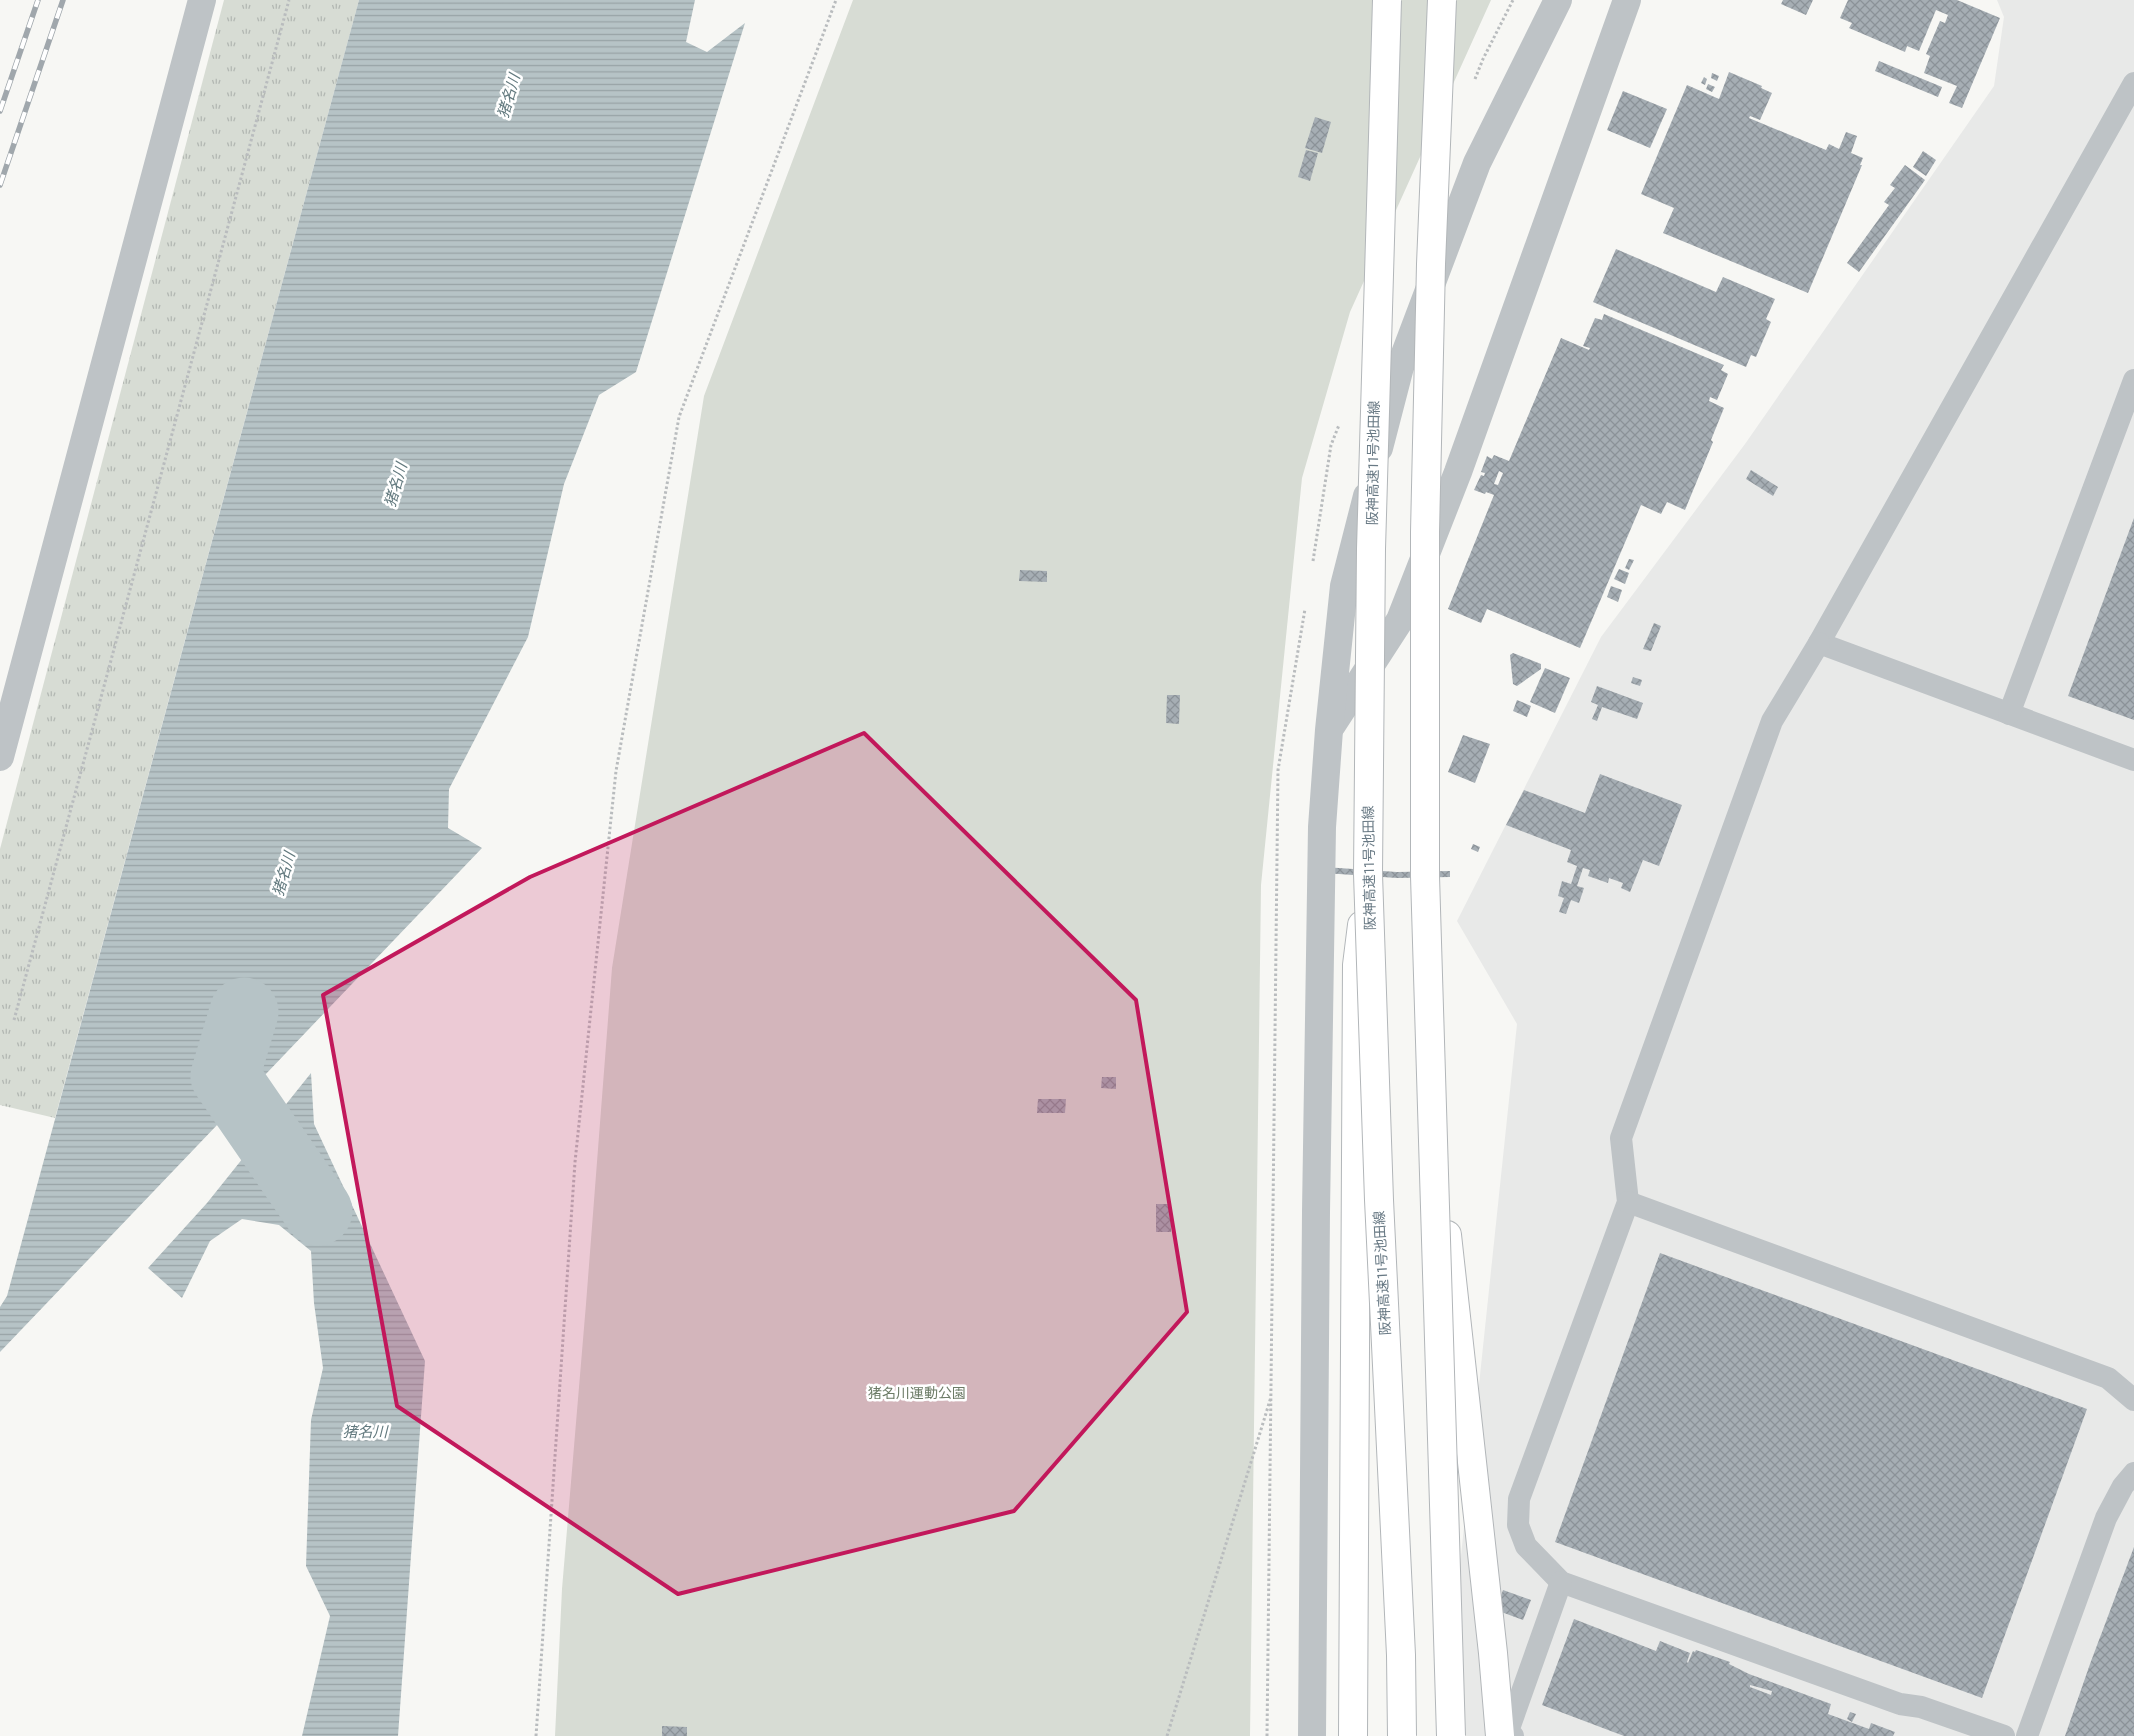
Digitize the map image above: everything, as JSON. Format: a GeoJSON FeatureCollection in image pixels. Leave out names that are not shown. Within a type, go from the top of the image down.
{"type":"FeatureCollection","features":[{"type":"Feature","properties":{"kind":"highway","name":"阪神高速11号池田線"},"geometry":{"type":"LineString","coordinates":[[1387,0],[1371,549],[1368,874],[1379,1200],[1400,1645],[1402,1736]]}},
{"type":"Feature","properties":{"kind":"highway"},"geometry":{"type":"LineString","coordinates":[[1442,0],[1431,264],[1425,532],[1425,876],[1451,1736]]}},
{"type":"Feature","properties":{"kind":"highway"},"geometry":{"type":"LineString","coordinates":[[1353,1736],[1357,965],[1368,874]]}},
{"type":"Feature","properties":{"kind":"highway"},"geometry":{"type":"LineString","coordinates":[[1431,1096],[1493,1652],[1500,1736]]}},
{"type":"Feature","properties":{"kind":"street"},"geometry":{"type":"LineString","coordinates":[[0,757],[202,0]]}},
{"type":"Feature","properties":{"kind":"street"},"geometry":{"type":"LineString","coordinates":[[1312,1736],[1316,1222],[1322,837],[1329,730],[1344,586],[1400,367],[1477,164],[1558,0]]}},
{"type":"Feature","properties":{"kind":"street"},"geometry":{"type":"LineString","coordinates":[[1329,730],[1400,620],[1458,472],[1627,0]]}},
{"type":"Feature","properties":{"kind":"lane"},"geometry":{"type":"LineString","coordinates":[[2004,1736],[1921,1707],[1900,1704],[1560,1582],[1526,1546],[1518,1525],[1519,1500],[1628,1202],[1621,1138],[1772,720],[1819,642],[2134,83]]}},
{"type":"Feature","properties":{"kind":"lane"},"geometry":{"type":"LineString","coordinates":[[2009,714],[2134,380]]}},
{"type":"Feature","properties":{"kind":"lane"},"geometry":{"type":"LineString","coordinates":[[1819,642],[2134,760]]}},
{"type":"Feature","properties":{"kind":"lane"},"geometry":{"type":"LineString","coordinates":[[1628,1202],[2108,1378],[2134,1400]]}},
{"type":"Feature","properties":{"kind":"lane"},"geometry":{"type":"LineString","coordinates":[[2027,1736],[2106,1518],[2123,1486],[2134,1473]]}},
{"type":"Feature","properties":{"kind":"lane"},"geometry":{"type":"LineString","coordinates":[[1513,1736],[1508,1734],[1560,1582]]}},
{"type":"Feature","properties":{"kind":"path"},"geometry":{"type":"LineString","coordinates":[[14,1020],[289,0]]}},
{"type":"Feature","properties":{"kind":"path"},"geometry":{"type":"LineString","coordinates":[[536,1736],[575,1162],[616,771],[679,417],[815,62],[836,0]]}},
{"type":"Feature","properties":{"kind":"path"},"geometry":{"type":"LineString","coordinates":[[1167,1736],[1272,1392]]}},
{"type":"Feature","properties":{"kind":"highlighted area"},"geometry":{"type":"Polygon","coordinates":[[[864,733],[1136,1000],[1187,1312],[1014,1511],[678,1594],[397,1406],[323,995],[530,877],[864,733]]]}},
{"type":"Feature","properties":{"kind":"shaded area"},"geometry":{"type":"Polygon","coordinates":[[[1997,0],[2134,0],[2134,1736],[1442,1736],[1517,1024],[1457,921],[1601,637],[1745,444],[1994,86],[2004,17],[1997,0]]]}},
{"type":"Feature","properties":{"kind":"green space"},"geometry":{"type":"Polygon","coordinates":[[[224,0],[359,0],[55,1118],[0,1105],[0,849],[224,0]]]}},
{"type":"Feature","properties":{"kind":"green space","name":"猪名川運動公園"},"geometry":{"type":"Polygon","coordinates":[[[853,0],[1491,0],[1350,312],[1302,478],[1261,885],[1250,1736],[555,1736],[562,1589],[612,968],[704,396],[853,0]]]}},
{"type":"Feature","properties":{"kind":"water"},"geometry":{"type":"Polygon","coordinates":[[[359,0],[695,0],[686,42],[707,52],[745,23],[636,372],[599,395],[564,484],[528,637],[449,789],[448,828],[482,848],[0,1352],[0,1307],[7,1296],[359,0]]]}},
{"type":"Feature","properties":{"kind":"water","name":"猪名川"},"geometry":{"type":"Polygon","coordinates":[[[311,1073],[314,1124],[425,1361],[398,1736],[302,1736],[330,1616],[306,1566],[311,1420],[323,1368],[314,1303],[311,1251],[279,1225],[242,1219],[210,1241],[182,1298],[148,1268],[207,1203],[311,1073]]]}},
{"type":"Feature","properties":{"kind":"building"},"geometry":{"type":"Polygon","coordinates":[[[1783,0],[1813,0],[1806,15],[1781,4],[1783,0]]]}},
{"type":"Feature","properties":{"kind":"building"},"geometry":{"type":"Polygon","coordinates":[[[1848,0],[1957,0],[2000,18],[1962,108],[1949,103],[1957,86],[1924,73],[1930,56],[1926,54],[1940,21],[1945,23],[1948,15],[1936,10],[1919,51],[1907,46],[1905,52],[1849,28],[1852,23],[1840,18],[1848,0]]]}},
{"type":"Feature","properties":{"kind":"building"},"geometry":{"type":"Polygon","coordinates":[[[1879,61],[1942,87],[1938,97],[1875,71],[1879,61]]]}},
{"type":"Feature","properties":{"kind":"building"},"geometry":{"type":"Polygon","coordinates":[[[1729,72],[1762,86],[1761,88],[1772,93],[1760,120],[1750,116],[1749,118],[1826,150],[1829,144],[1839,149],[1846,132],[1857,136],[1851,153],[1863,158],[1860,165],[1862,165],[1808,293],[1663,233],[1674,208],[1641,194],[1687,85],[1719,99],[1729,72]]]}},
{"type":"Feature","properties":{"kind":"building"},"geometry":{"type":"Polygon","coordinates":[[[1712,73],[1719,76],[1717,81],[1711,78],[1712,73]]]}},
{"type":"Feature","properties":{"kind":"building"},"geometry":{"type":"Polygon","coordinates":[[[1704,77],[1707,79],[1705,85],[1701,83],[1704,77]]]}},
{"type":"Feature","properties":{"kind":"building"},"geometry":{"type":"Polygon","coordinates":[[[1708,84],[1715,87],[1712,92],[1706,89],[1708,84]]]}},
{"type":"Feature","properties":{"kind":"building"},"geometry":{"type":"Polygon","coordinates":[[[1623,91],[1667,109],[1650,148],[1607,130],[1623,91]]]}},
{"type":"Feature","properties":{"kind":"building"},"geometry":{"type":"Polygon","coordinates":[[[1315,117],[1331,122],[1322,153],[1305,148],[1315,117]]]}},
{"type":"Feature","properties":{"kind":"building"},"geometry":{"type":"Polygon","coordinates":[[[1306,150],[1318,153],[1310,181],[1298,177],[1306,150]]]}},
{"type":"Feature","properties":{"kind":"building"},"geometry":{"type":"Polygon","coordinates":[[[1923,151],[1936,160],[1926,176],[1913,167],[1923,151]]]}},
{"type":"Feature","properties":{"kind":"building"},"geometry":{"type":"Polygon","coordinates":[[[1905,165],[1925,180],[1859,272],[1847,263],[1889,205],[1884,202],[1895,188],[1890,185],[1905,165]]]}},
{"type":"Feature","properties":{"kind":"building"},"geometry":{"type":"Polygon","coordinates":[[[1616,249],[1716,292],[1723,277],[1775,299],[1766,319],[1771,322],[1756,357],[1751,355],[1746,367],[1593,302],[1616,249]]]}},
{"type":"Feature","properties":{"kind":"building"},"geometry":{"type":"Polygon","coordinates":[[[1604,314],[1724,365],[1721,370],[1728,374],[1717,400],[1710,397],[1709,401],[1724,408],[1711,440],[1713,442],[1685,510],[1667,502],[1661,514],[1641,505],[1580,648],[1487,609],[1481,623],[1448,609],[1494,495],[1474,490],[1481,475],[1484,476],[1485,473],[1481,472],[1487,456],[1492,459],[1494,455],[1509,461],[1561,338],[1589,350],[1590,348],[1583,346],[1595,318],[1602,320],[1604,314]],[[1499,471],[1494,484],[1498,485],[1503,473],[1499,471]]]}},
{"type":"Feature","properties":{"kind":"building"},"geometry":{"type":"Polygon","coordinates":[[[1751,470],[1778,487],[1773,496],[1746,479],[1751,470]]]}},
{"type":"Feature","properties":{"kind":"building"},"geometry":{"type":"Polygon","coordinates":[[[2134,518],[2134,720],[2068,696],[2134,518]]]}},
{"type":"Feature","properties":{"kind":"building"},"geometry":{"type":"Polygon","coordinates":[[[1629,559],[1634,560],[1629,570],[1625,568],[1629,559]]]}},
{"type":"Feature","properties":{"kind":"building"},"geometry":{"type":"Polygon","coordinates":[[[1619,569],[1629,573],[1625,584],[1614,579],[1619,569]]]}},
{"type":"Feature","properties":{"kind":"building"},"geometry":{"type":"Polygon","coordinates":[[[1020,570],[1047,571],[1047,582],[1019,581],[1020,570]]]}},
{"type":"Feature","properties":{"kind":"building"},"geometry":{"type":"Polygon","coordinates":[[[1611,586],[1622,590],[1618,602],[1607,597],[1611,586]]]}},
{"type":"Feature","properties":{"kind":"building"},"geometry":{"type":"Polygon","coordinates":[[[1654,623],[1661,626],[1651,651],[1643,649],[1654,623]]]}},
{"type":"Feature","properties":{"kind":"building"},"geometry":{"type":"Polygon","coordinates":[[[1513,653],[1541,664],[1541,669],[1517,686],[1513,684],[1510,655],[1513,653]]]}},
{"type":"Feature","properties":{"kind":"building"},"geometry":{"type":"Polygon","coordinates":[[[1545,668],[1570,678],[1555,713],[1530,702],[1545,668]]]}},
{"type":"Feature","properties":{"kind":"building"},"geometry":{"type":"Polygon","coordinates":[[[1633,677],[1642,680],[1640,686],[1631,683],[1633,677]]]}},
{"type":"Feature","properties":{"kind":"building"},"geometry":{"type":"Polygon","coordinates":[[[1597,686],[1643,703],[1637,719],[1602,707],[1597,721],[1592,719],[1598,705],[1591,702],[1597,686]]]}},
{"type":"Feature","properties":{"kind":"building"},"geometry":{"type":"Polygon","coordinates":[[[1167,695],[1180,695],[1179,724],[1166,723],[1167,695]]]}},
{"type":"Feature","properties":{"kind":"building"},"geometry":{"type":"Polygon","coordinates":[[[1517,700],[1531,706],[1527,717],[1513,711],[1517,700]]]}},
{"type":"Feature","properties":{"kind":"building"},"geometry":{"type":"Polygon","coordinates":[[[1463,735],[1490,744],[1475,783],[1448,772],[1463,735]]]}},
{"type":"Feature","properties":{"kind":"building"},"geometry":{"type":"Polygon","coordinates":[[[1600,774],[1682,805],[1659,866],[1643,860],[1630,892],[1621,888],[1623,883],[1609,878],[1608,883],[1588,876],[1590,870],[1583,868],[1577,886],[1584,888],[1579,903],[1571,900],[1566,914],[1559,912],[1564,898],[1558,896],[1562,881],[1571,884],[1577,866],[1567,862],[1571,850],[1506,825],[1524,790],[1585,813],[1600,774]]]}},
{"type":"Feature","properties":{"kind":"building"},"geometry":{"type":"Polygon","coordinates":[[[1473,844],[1480,847],[1478,852],[1471,849],[1473,844]]]}},
{"type":"Feature","properties":{"kind":"building"},"geometry":{"type":"Polygon","coordinates":[[[1324,867],[1397,872],[1450,871],[1450,877],[1397,878],[1324,873],[1324,867]]]}},
{"type":"Feature","properties":{"kind":"building"},"geometry":{"type":"Polygon","coordinates":[[[1102,1077],[1116,1077],[1116,1089],[1101,1088],[1102,1077]]]}},
{"type":"Feature","properties":{"kind":"building"},"geometry":{"type":"Polygon","coordinates":[[[1038,1099],[1066,1099],[1065,1113],[1037,1113],[1038,1099]]]}},
{"type":"Feature","properties":{"kind":"building"},"geometry":{"type":"Polygon","coordinates":[[[1156,1204],[1171,1204],[1171,1232],[1156,1232],[1156,1204]]]}},
{"type":"Feature","properties":{"kind":"building"},"geometry":{"type":"Polygon","coordinates":[[[1660,1253],[2087,1409],[1982,1698],[1555,1542],[1660,1253]]]}},
{"type":"Feature","properties":{"kind":"building"},"geometry":{"type":"Polygon","coordinates":[[[2134,1547],[2134,1736],[2065,1736],[2090,1664],[2134,1547]]]}},
{"type":"Feature","properties":{"kind":"building"},"geometry":{"type":"Polygon","coordinates":[[[1503,1590],[1531,1600],[1523,1620],[1496,1610],[1503,1590]]]}},
{"type":"Feature","properties":{"kind":"building"},"geometry":{"type":"Polygon","coordinates":[[[1574,1619],[1656,1651],[1660,1641],[1690,1653],[1688,1663],[1693,1651],[1695,1652],[1696,1650],[1730,1662],[1729,1664],[1749,1674],[1831,1704],[1828,1714],[1869,1729],[1871,1723],[1895,1732],[1893,1736],[1624,1736],[1542,1705],[1574,1619]],[[1750,1685],[1750,1687],[1771,1695],[1772,1691],[1750,1685]]]}},
{"type":"Feature","properties":{"kind":"building"},"geometry":{"type":"Polygon","coordinates":[[[1850,1712],[1856,1714],[1852,1722],[1847,1719],[1850,1712]]]}},
{"type":"Feature","properties":{"kind":"building"},"geometry":{"type":"Polygon","coordinates":[[[662,1726],[687,1727],[687,1736],[662,1736],[662,1726]]]}},
{"type":"Feature","properties":{"kind":"waterway","name":"猪名川"},"geometry":{"type":"LineString","coordinates":[[244,1012],[225,1076],[318,1211]]}},
{"type":"Feature","properties":{"kind":"railway"},"geometry":{"type":"LineString","coordinates":[[0,111],[38,0]]}},
{"type":"Feature","properties":{"kind":"railway"},"geometry":{"type":"LineString","coordinates":[[0,185],[63,0]]}}]}
